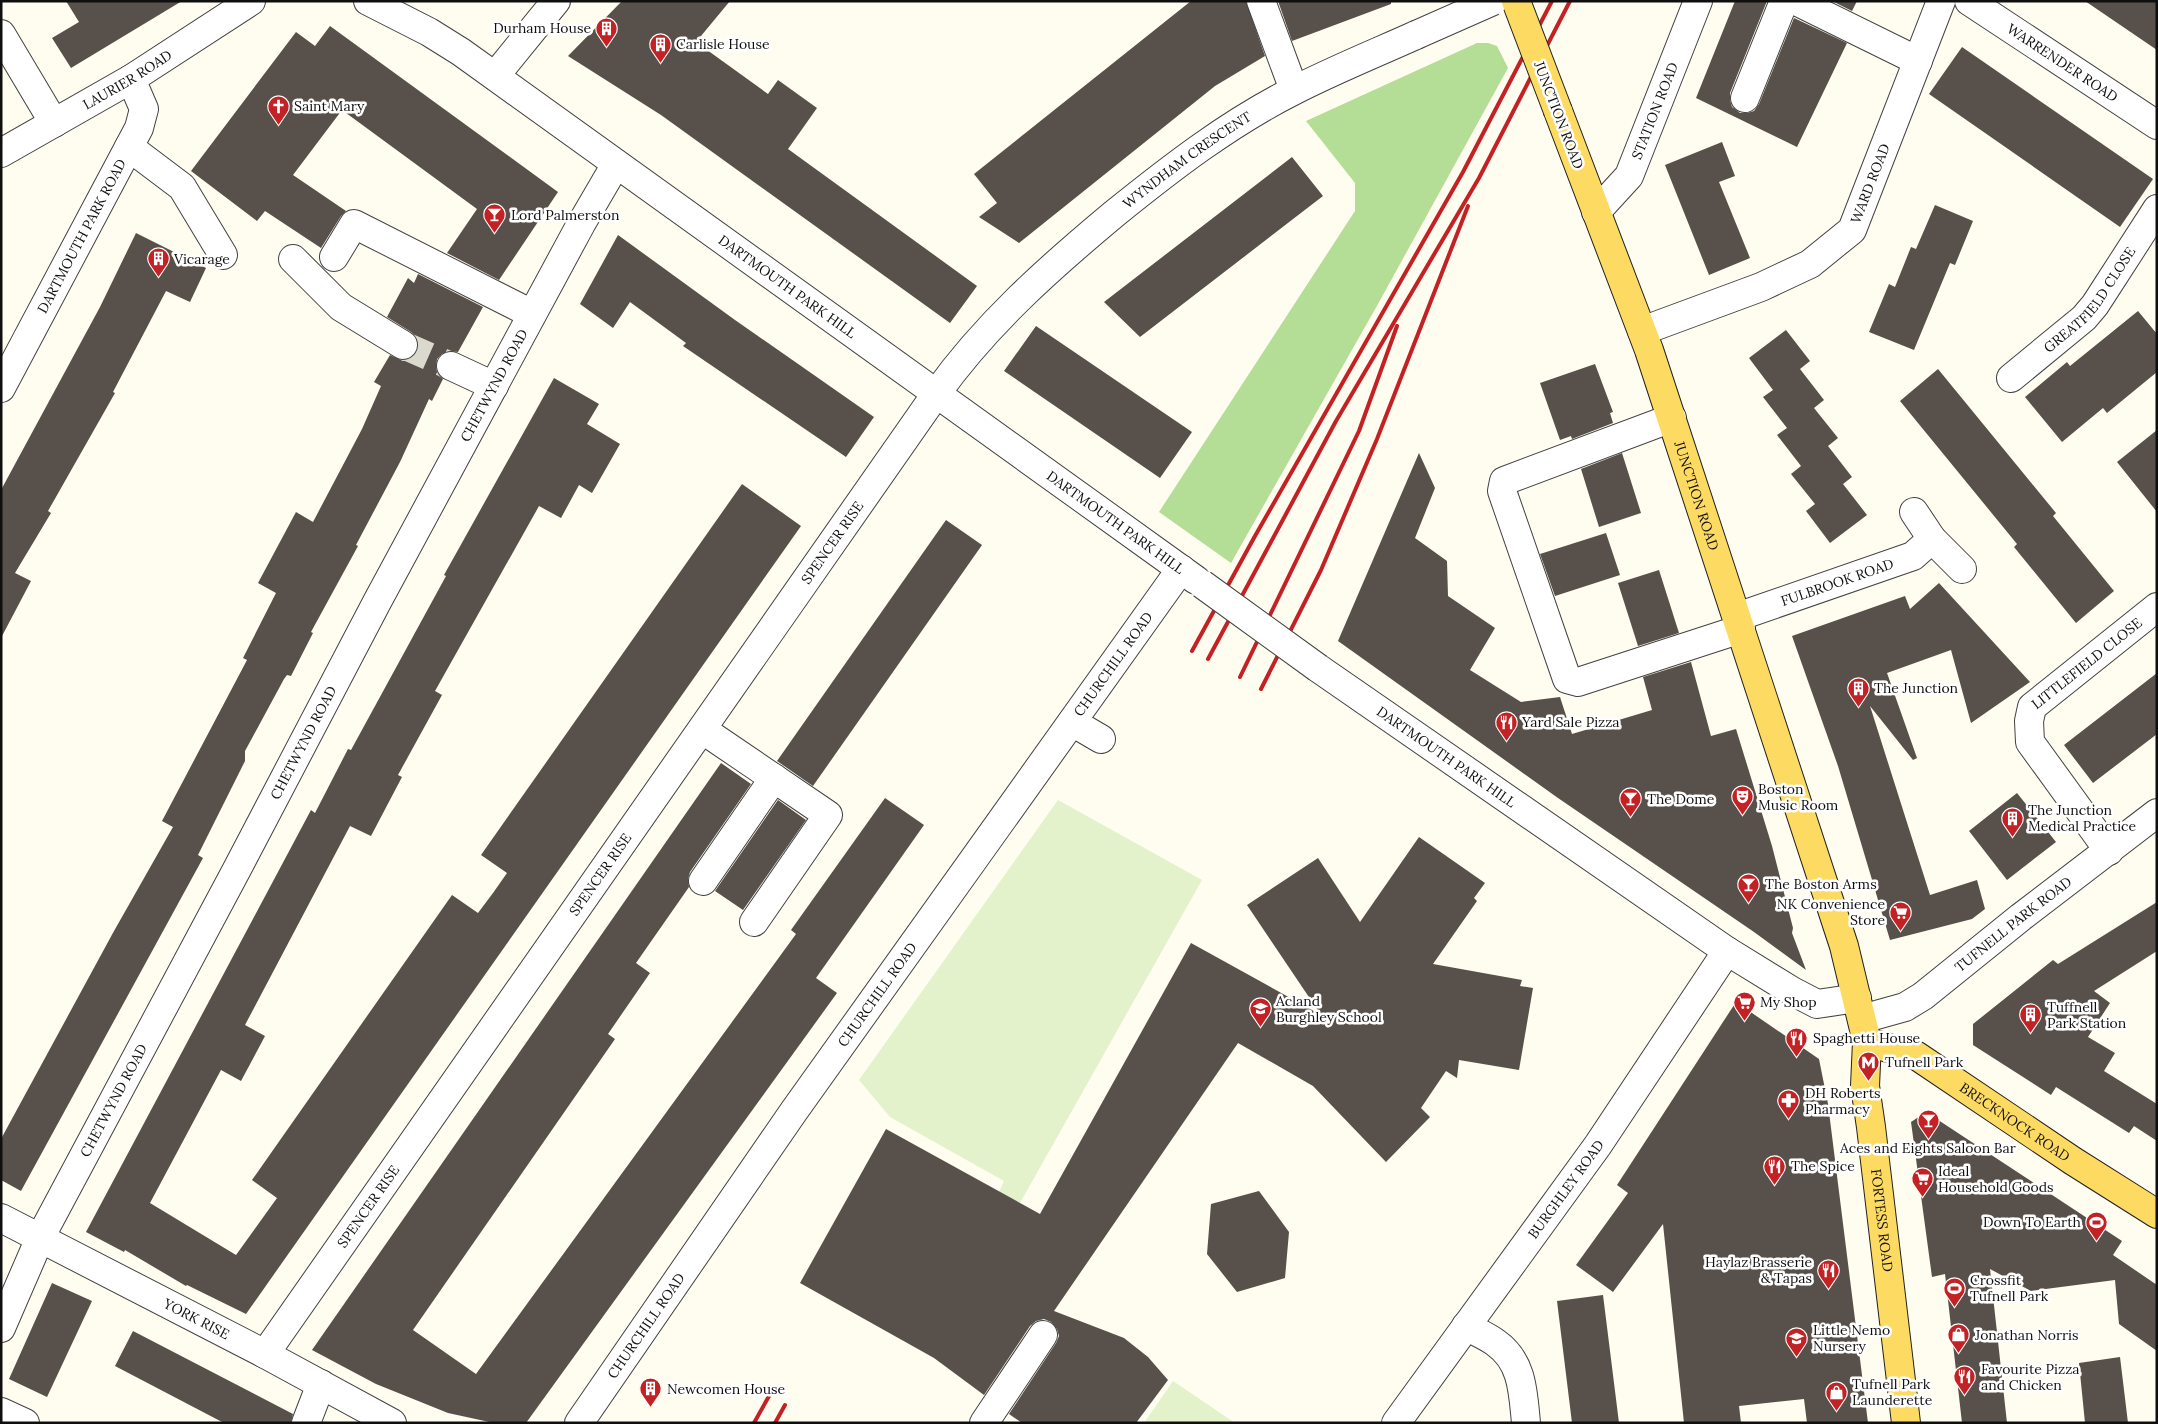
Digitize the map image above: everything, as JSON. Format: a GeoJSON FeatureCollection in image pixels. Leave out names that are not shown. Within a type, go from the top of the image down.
{"type":"FeatureCollection","features":[{"type":"Feature","properties":{"kind":"main road","name":"JUNCTION ROAD"},"geometry":{"type":"LineString","coordinates":[[1516,1],[1642,331],[1672,418],[1837,922],[1862,1020]]}},
{"type":"Feature","properties":{"kind":"main road","name":"BRECKNOCK ROAD"},"geometry":{"type":"LineString","coordinates":[[1862,1020],[2157,1214]]}},
{"type":"Feature","properties":{"kind":"main road","name":"FORTESS ROAD"},"geometry":{"type":"LineString","coordinates":[[1862,1020],[1864,1086],[1871,1127],[1906,1423]]}},
{"type":"Feature","properties":{"kind":"street","name":"LAURIER ROAD"},"geometry":{"type":"LineString","coordinates":[[1,153],[131,80],[250,1]]}},
{"type":"Feature","properties":{"kind":"street","name":"DARTMOUTH PARK HILL"},"geometry":{"type":"LineString","coordinates":[[368,1],[429,32],[495,76],[1318,668],[1727,951],[1792,991],[1818,1004],[1862,1020]]}},
{"type":"Feature","properties":{"kind":"street"},"geometry":{"type":"LineString","coordinates":[[495,76],[556,1]]}},
{"type":"Feature","properties":{"kind":"street"},"geometry":{"type":"LineString","coordinates":[[1261,1],[1294,90]]}},
{"type":"Feature","properties":{"kind":"street","name":"WYNDHAM CRESCENT"},"geometry":{"type":"LineString","coordinates":[[936,394],[988,328],[1020,297],[1098,228],[1196,150],[1294,90],[1493,1]]}},
{"type":"Feature","properties":{"kind":"street","name":"STATION ROAD"},"geometry":{"type":"LineString","coordinates":[[1596,212],[1629,176],[1698,1]]}},
{"type":"Feature","properties":{"kind":"street"},"geometry":{"type":"LineString","coordinates":[[1745,98],[1784,1]]}},
{"type":"Feature","properties":{"kind":"street"},"geometry":{"type":"LineString","coordinates":[[1796,1],[1918,61]]}},
{"type":"Feature","properties":{"kind":"street","name":"WARD ROAD"},"geometry":{"type":"LineString","coordinates":[[1642,331],[1745,293],[1810,264],[1852,230],[1942,1]]}},
{"type":"Feature","properties":{"kind":"street","name":"WARRENDER ROAD"},"geometry":{"type":"LineString","coordinates":[[1969,1],[2157,124]]}},
{"type":"Feature","properties":{"kind":"street"},"geometry":{"type":"LineString","coordinates":[[1,34],[54,124]]}},
{"type":"Feature","properties":{"kind":"street","name":"DARTMOUTH PARK ROAD"},"geometry":{"type":"LineString","coordinates":[[1,388],[139,128],[144,109],[131,80]]}},
{"type":"Feature","properties":{"kind":"street"},"geometry":{"type":"LineString","coordinates":[[129,147],[182,187],[224,254]]}},
{"type":"Feature","properties":{"kind":"street","name":"CHETWYND ROAD"},"geometry":{"type":"LineString","coordinates":[[1,1328],[40,1238],[532,314],[616,164]]}},
{"type":"Feature","properties":{"kind":"street","name":"GREATFIELD CLOSE"},"geometry":{"type":"LineString","coordinates":[[2011,378],[2084,318],[2095,305],[2157,209]]}},
{"type":"Feature","properties":{"kind":"street"},"geometry":{"type":"LineString","coordinates":[[334,257],[354,224],[532,314]]}},
{"type":"Feature","properties":{"kind":"street"},"geometry":{"type":"LineString","coordinates":[[293,259],[341,307],[403,345]]}},
{"type":"Feature","properties":{"kind":"street"},"geometry":{"type":"LineString","coordinates":[[451,366],[494,386]]}},
{"type":"Feature","properties":{"kind":"street","name":"SPENCER RISE"},"geometry":{"type":"LineString","coordinates":[[265,1354],[703,730],[936,394]]}},
{"type":"Feature","properties":{"kind":"street","name":"FULBROOK ROAD"},"geometry":{"type":"LineString","coordinates":[[1672,418],[1504,481],[1502,491],[1567,679],[1578,682],[1913,556],[1932,538]]}},
{"type":"Feature","properties":{"kind":"street"},"geometry":{"type":"LineString","coordinates":[[1914,512],[1932,538],[1962,569]]}},
{"type":"Feature","properties":{"kind":"street","name":"CHURCHILL ROAD"},"geometry":{"type":"LineString","coordinates":[[579,1423],[788,1119],[1072,722],[1191,577]]}},
{"type":"Feature","properties":{"kind":"street","name":"LITTLEFIELD CLOSE"},"geometry":{"type":"LineString","coordinates":[[2109,851],[2030,742],[2029,721],[2032,707],[2157,607]]}},
{"type":"Feature","properties":{"kind":"street"},"geometry":{"type":"LineString","coordinates":[[1072,722],[1101,739]]}},
{"type":"Feature","properties":{"kind":"street"},"geometry":{"type":"LineString","coordinates":[[703,730],[828,815],[754,922]]}},
{"type":"Feature","properties":{"kind":"street"},"geometry":{"type":"LineString","coordinates":[[703,881],[774,778]]}},
{"type":"Feature","properties":{"kind":"street","name":"TUFNELL PARK ROAD"},"geometry":{"type":"LineString","coordinates":[[1862,1020],[1905,1007],[1922,996],[2021,917],[2157,813]]}},
{"type":"Feature","properties":{"kind":"street","name":"BURGHLEY ROAD"},"geometry":{"type":"LineString","coordinates":[[1396,1423],[1598,1145],[1727,951]]}},
{"type":"Feature","properties":{"kind":"street","name":"YORK RISE"},"geometry":{"type":"LineString","coordinates":[[1,1218],[265,1354],[392,1423]]}},
{"type":"Feature","properties":{"kind":"street"},"geometry":{"type":"LineString","coordinates":[[1466,1326],[1497,1343],[1512,1358],[1521,1378],[1526,1423]]}},
{"type":"Feature","properties":{"kind":"street"},"geometry":{"type":"LineString","coordinates":[[984,1423],[1043,1335]]}},
{"type":"Feature","properties":{"kind":"street"},"geometry":{"type":"LineString","coordinates":[[306,1423],[321,1384]]}},
{"type":"Feature","properties":{"kind":"street"},"geometry":{"type":"LineString","coordinates":[[1,1412],[25,1423]]}},
{"type":"Feature","properties":{"kind":"green space"},"geometry":{"type":"Polygon","coordinates":[[[1477,43],[1488,43],[1497,46],[1508,68],[1378,304],[1231,563],[1159,512],[1355,211],[1355,183],[1306,121],[1477,43]]]}},
{"type":"Feature","properties":{"kind":"green space"},"geometry":{"type":"Polygon","coordinates":[[[1058,800],[1202,880],[1020,1203],[999,1192],[1004,1181],[890,1117],[859,1080],[1058,800]]]}},
{"type":"Feature","properties":{"kind":"green space"},"geometry":{"type":"Polygon","coordinates":[[[1173,1381],[1235,1423],[1144,1423],[1173,1381]]]}},
{"type":"Feature","properties":{"kind":"building"},"geometry":{"type":"Polygon","coordinates":[[[66,1],[182,1],[71,68],[52,38],[79,22],[66,1]]]}},
{"type":"Feature","properties":{"kind":"building"},"geometry":{"type":"Polygon","coordinates":[[[622,1],[730,1],[696,42],[768,94],[778,80],[817,108],[788,149],[977,286],[950,323],[661,115],[568,56],[622,1]]]}},
{"type":"Feature","properties":{"kind":"building"},"geometry":{"type":"Polygon","coordinates":[[[1191,1],[1246,1],[1265,56],[1215,86],[1019,243],[979,217],[997,203],[974,174],[1191,1]]]}},
{"type":"Feature","properties":{"kind":"building"},"geometry":{"type":"Polygon","coordinates":[[[1278,1],[1391,1],[1391,4],[1292,41],[1278,1]]]}},
{"type":"Feature","properties":{"kind":"building"},"geometry":{"type":"Polygon","coordinates":[[[1735,1],[1767,1],[1730,93],[1732,107],[1740,113],[1754,111],[1759,104],[1794,18],[1847,43],[1797,147],[1696,98],[1735,1]]]}},
{"type":"Feature","properties":{"kind":"building"},"geometry":{"type":"Polygon","coordinates":[[[1832,1],[1857,1],[1852,11],[1832,1]]]}},
{"type":"Feature","properties":{"kind":"building"},"geometry":{"type":"Polygon","coordinates":[[[2085,1],[2157,1],[2157,50],[2085,1]]]}},
{"type":"Feature","properties":{"kind":"building"},"geometry":{"type":"Polygon","coordinates":[[[330,26],[558,192],[499,280],[447,253],[477,209],[342,110],[293,175],[346,211],[321,248],[265,211],[257,221],[191,171],[296,32],[315,46],[330,26]]]}},
{"type":"Feature","properties":{"kind":"building"},"geometry":{"type":"Polygon","coordinates":[[[1962,47],[2153,179],[2120,227],[1929,94],[1962,47]]]}},
{"type":"Feature","properties":{"kind":"building"},"geometry":{"type":"Polygon","coordinates":[[[1722,142],[1735,176],[1719,182],[1750,258],[1709,275],[1665,165],[1722,142]]]}},
{"type":"Feature","properties":{"kind":"building"},"geometry":{"type":"Polygon","coordinates":[[[1292,157],[1323,196],[1140,337],[1104,302],[1292,157]]]}},
{"type":"Feature","properties":{"kind":"building"},"geometry":{"type":"Polygon","coordinates":[[[1935,205],[1973,221],[1955,265],[1950,263],[1914,350],[1869,332],[1889,284],[1895,287],[1911,247],[1916,249],[1935,205]]]}},
{"type":"Feature","properties":{"kind":"building"},"geometry":{"type":"Polygon","coordinates":[[[136,233],[206,268],[190,302],[166,291],[113,392],[115,393],[48,511],[51,513],[15,573],[31,581],[1,638],[1,490],[100,307],[136,233]]]}},
{"type":"Feature","properties":{"kind":"building"},"geometry":{"type":"Polygon","coordinates":[[[618,235],[874,417],[846,457],[683,346],[686,343],[630,302],[613,328],[580,304],[618,235]]]}},
{"type":"Feature","properties":{"kind":"building"},"geometry":{"type":"Polygon","coordinates":[[[418,274],[483,307],[458,352],[449,351],[437,359],[436,368],[438,375],[443,379],[432,401],[429,399],[400,462],[356,545],[358,546],[311,632],[313,633],[291,676],[287,675],[284,679],[245,751],[245,761],[198,855],[203,858],[21,1191],[1,1180],[1,1139],[173,827],[162,821],[247,660],[243,658],[276,593],[258,583],[296,512],[313,522],[362,429],[381,386],[374,382],[390,355],[403,361],[417,353],[419,345],[416,337],[387,317],[408,278],[414,283],[418,274]]]}},
{"type":"Feature","properties":{"kind":"building"},"geometry":{"type":"Polygon","coordinates":[[[2138,311],[2157,334],[2157,372],[2107,413],[2103,408],[2062,442],[2025,397],[2067,362],[2070,366],[2138,311]]]}},
{"type":"Feature","properties":{"kind":"building"},"geometry":{"type":"Polygon","coordinates":[[[1036,326],[1192,432],[1160,478],[1004,371],[1036,326]]]}},
{"type":"Feature","properties":{"kind":"building"},"geometry":{"type":"Polygon","coordinates":[[[1786,330],[1810,361],[1800,369],[1824,400],[1814,408],[1838,438],[1828,446],[1852,477],[1843,484],[1867,515],[1830,543],[1806,511],[1815,504],[1791,474],[1801,466],[1777,435],[1787,428],[1763,397],[1773,390],[1749,358],[1786,330]]]}},
{"type":"Feature","properties":{"kind":"building"},"geometry":{"type":"Polygon","coordinates":[[[1595,364],[1613,412],[1610,413],[1613,423],[1572,439],[1571,436],[1560,440],[1540,383],[1595,364]]]}},
{"type":"Feature","properties":{"kind":"building"},"geometry":{"type":"Polygon","coordinates":[[[1938,369],[2056,513],[2053,516],[2114,591],[2076,623],[2014,547],[2017,544],[1900,401],[1938,369]]]}},
{"type":"Feature","properties":{"kind":"building"},"geometry":{"type":"Polygon","coordinates":[[[554,378],[599,404],[587,424],[620,444],[592,493],[579,485],[561,518],[539,506],[435,691],[442,695],[398,775],[402,777],[371,836],[350,826],[245,1025],[265,1036],[241,1081],[221,1070],[150,1203],[236,1255],[277,1198],[252,1180],[452,895],[478,913],[493,893],[507,873],[481,855],[742,484],[801,526],[246,1314],[186,1286],[125,1250],[124,1252],[86,1232],[311,810],[315,813],[348,749],[351,750],[446,576],[444,575],[554,378]]]}},
{"type":"Feature","properties":{"kind":"building"},"geometry":{"type":"Polygon","coordinates":[[[2157,430],[2157,512],[2117,462],[2157,430]]]}},
{"type":"Feature","properties":{"kind":"building"},"geometry":{"type":"Polygon","coordinates":[[[1419,453],[1435,488],[1415,538],[1447,561],[1448,596],[1495,628],[1470,670],[1521,702],[1560,697],[1572,734],[1652,710],[1643,677],[1691,662],[1711,736],[1736,729],[1772,846],[1793,928],[1792,933],[1806,970],[1754,932],[1558,798],[1338,641],[1419,453]]]}},
{"type":"Feature","properties":{"kind":"building"},"geometry":{"type":"Polygon","coordinates":[[[1622,453],[1641,513],[1599,527],[1581,469],[1622,453]]]}},
{"type":"Feature","properties":{"kind":"building"},"geometry":{"type":"Polygon","coordinates":[[[946,520],[982,545],[813,786],[777,761],[946,520]]]}},
{"type":"Feature","properties":{"kind":"building"},"geometry":{"type":"Polygon","coordinates":[[[1606,533],[1620,575],[1555,596],[1540,554],[1606,533]]]}},
{"type":"Feature","properties":{"kind":"building"},"geometry":{"type":"Polygon","coordinates":[[[1659,570],[1679,633],[1638,646],[1618,583],[1659,570]]]}},
{"type":"Feature","properties":{"kind":"building"},"geometry":{"type":"Polygon","coordinates":[[[1939,583],[2030,682],[1971,723],[1951,650],[1887,673],[1917,758],[1913,760],[1870,706],[1930,895],[1977,880],[1985,909],[1972,919],[1890,940],[1838,766],[1792,636],[1905,596],[1910,609],[1939,583]]]}},
{"type":"Feature","properties":{"kind":"building"},"geometry":{"type":"Polygon","coordinates":[[[2157,673],[2157,734],[2093,783],[2064,745],[2157,673]]]}},
{"type":"Feature","properties":{"kind":"building"},"geometry":{"type":"Polygon","coordinates":[[[721,763],[751,784],[690,872],[688,879],[689,887],[636,963],[650,973],[608,1034],[615,1039],[413,1330],[476,1374],[796,934],[791,930],[885,798],[924,825],[816,978],[837,993],[526,1423],[494,1423],[448,1413],[376,1384],[312,1350],[721,763]]]}},
{"type":"Feature","properties":{"kind":"building","name":"The Junction Medical Practice"},"geometry":{"type":"Polygon","coordinates":[[[2017,793],[2056,842],[2007,880],[1969,831],[2017,793]]]}},
{"type":"Feature","properties":{"kind":"building"},"geometry":{"type":"Polygon","coordinates":[[[778,800],[806,820],[743,910],[715,891],[778,800]]]}},
{"type":"Feature","properties":{"kind":"building"},"geometry":{"type":"Polygon","coordinates":[[[1419,837],[1485,883],[1474,898],[1477,901],[1433,964],[1522,980],[1520,986],[1533,988],[1519,1070],[1459,1060],[1457,1078],[1446,1071],[1421,1108],[1430,1117],[1386,1162],[1313,1086],[1238,1043],[1054,1311],[1124,1338],[1148,1357],[1168,1380],[1136,1423],[1022,1423],[1009,1414],[1059,1336],[1057,1329],[1051,1322],[1044,1319],[1036,1321],[1030,1326],[984,1395],[934,1358],[800,1283],[886,1129],[1040,1214],[1191,943],[1321,1015],[1247,905],[1318,858],[1360,922],[1419,837]]]}},
{"type":"Feature","properties":{"kind":"building"},"geometry":{"type":"Polygon","coordinates":[[[2157,902],[2157,951],[2094,991],[2110,1003],[2088,1037],[2115,1053],[2104,1071],[2157,1104],[2157,1141],[2134,1126],[2129,1133],[2056,1087],[2051,1095],[1973,1045],[1973,1024],[2053,960],[2058,964],[2157,902]]]}},
{"type":"Feature","properties":{"kind":"building"},"geometry":{"type":"Polygon","coordinates":[[[1736,1002],[1819,1059],[1828,1104],[1868,1423],[1807,1423],[1804,1399],[1739,1406],[1741,1423],[1684,1423],[1663,1224],[1613,1292],[1576,1265],[1628,1193],[1617,1185],[1736,1002]]]}},
{"type":"Feature","properties":{"kind":"building"},"geometry":{"type":"Polygon","coordinates":[[[1926,1112],[2122,1241],[2113,1255],[2157,1285],[2157,1351],[2119,1324],[2115,1280],[2031,1291],[1990,1269],[2007,1423],[1962,1423],[1945,1274],[1932,1277],[1911,1122],[1926,1112]]]}},
{"type":"Feature","properties":{"kind":"building"},"geometry":{"type":"Polygon","coordinates":[[[1259,1191],[1289,1232],[1285,1278],[1237,1292],[1207,1254],[1211,1204],[1259,1191]]]}},
{"type":"Feature","properties":{"kind":"building"},"geometry":{"type":"Polygon","coordinates":[[[52,1283],[92,1301],[47,1397],[9,1379],[52,1283]]]}},
{"type":"Feature","properties":{"kind":"building"},"geometry":{"type":"Polygon","coordinates":[[[1603,1295],[1619,1423],[1572,1423],[1557,1301],[1603,1295]]]}},
{"type":"Feature","properties":{"kind":"building"},"geometry":{"type":"Polygon","coordinates":[[[133,1331],[293,1414],[291,1423],[224,1423],[115,1366],[133,1331]]]}},
{"type":"Feature","properties":{"kind":"building"},"geometry":{"type":"Polygon","coordinates":[[[2120,1357],[2128,1423],[2085,1423],[2079,1363],[2120,1357]]]}},
{"type":"Feature","properties":{"kind":"tunnel"},"geometry":{"type":"LineString","coordinates":[[403,345],[451,366]]}},
{"type":"Feature","properties":{"kind":"railway"},"geometry":{"type":"LineString","coordinates":[[1192,651],[1255,536],[1463,172],[1552,1]]}},
{"type":"Feature","properties":{"kind":"railway"},"geometry":{"type":"LineString","coordinates":[[1208,659],[1336,421],[1479,178],[1570,1]]}},
{"type":"Feature","properties":{"kind":"railway"},"geometry":{"type":"LineString","coordinates":[[1261,689],[1321,570],[1377,439],[1468,206]]}},
{"type":"Feature","properties":{"kind":"railway"},"geometry":{"type":"LineString","coordinates":[[1240,677],[1359,431],[1397,326]]}},
{"type":"Feature","properties":{"kind":"railway"},"geometry":{"type":"LineString","coordinates":[[754,1423],[769,1396]]}},
{"type":"Feature","properties":{"kind":"railway"},"geometry":{"type":"LineString","coordinates":[[775,1423],[785,1405]]}},
{"type":"Feature","properties":{"kind":"place","name":"Durham House"},"geometry":{"type":"Point","coordinates":[607,47]}},
{"type":"Feature","properties":{"kind":"place","name":"Carlisle House"},"geometry":{"type":"Point","coordinates":[660,63]}},
{"type":"Feature","properties":{"kind":"place","name":"Saint Mary"},"geometry":{"type":"Point","coordinates":[278,125]}},
{"type":"Feature","properties":{"kind":"place","name":"Lord Palmerston"},"geometry":{"type":"Point","coordinates":[495,234]}},
{"type":"Feature","properties":{"kind":"place","name":"Vicarage"},"geometry":{"type":"Point","coordinates":[158,278]}},
{"type":"Feature","properties":{"kind":"place","name":"The Junction"},"geometry":{"type":"Point","coordinates":[1858,707]}},
{"type":"Feature","properties":{"kind":"place","name":"Yard Sale Pizza"},"geometry":{"type":"Point","coordinates":[1506,741]}},
{"type":"Feature","properties":{"kind":"place","name":"Boston Music Room"},"geometry":{"type":"Point","coordinates":[1742,816]}},
{"type":"Feature","properties":{"kind":"place","name":"The Dome"},"geometry":{"type":"Point","coordinates":[1631,818]}},
{"type":"Feature","properties":{"kind":"place","name":"The Junction Medical Practice"},"geometry":{"type":"Point","coordinates":[2012,837]}},
{"type":"Feature","properties":{"kind":"place","name":"The Boston Arms"},"geometry":{"type":"Point","coordinates":[1749,903]}},
{"type":"Feature","properties":{"kind":"place","name":"NK Convenience Store"},"geometry":{"type":"Point","coordinates":[1901,931]}},
{"type":"Feature","properties":{"kind":"place","name":"My Shop"},"geometry":{"type":"Point","coordinates":[1744,1021]}},
{"type":"Feature","properties":{"kind":"place","name":"Acland Burghley School"},"geometry":{"type":"Point","coordinates":[1260,1028]}},
{"type":"Feature","properties":{"kind":"place","name":"Tuffnell Park Station"},"geometry":{"type":"Point","coordinates":[2031,1034]}},
{"type":"Feature","properties":{"kind":"place","name":"Spaghetti House"},"geometry":{"type":"Point","coordinates":[1797,1057]}},
{"type":"Feature","properties":{"kind":"place","name":"Tufnell Park"},"geometry":{"type":"Point","coordinates":[1869,1081]}},
{"type":"Feature","properties":{"kind":"place","name":"DH Roberts Pharmacy"},"geometry":{"type":"Point","coordinates":[1789,1120]}},
{"type":"Feature","properties":{"kind":"place","name":"Aces and Eights Saloon Bar"},"geometry":{"type":"Point","coordinates":[1928,1139]}},
{"type":"Feature","properties":{"kind":"place","name":"The Spice"},"geometry":{"type":"Point","coordinates":[1775,1185]}},
{"type":"Feature","properties":{"kind":"place","name":"Ideal Household Goods"},"geometry":{"type":"Point","coordinates":[1922,1198]}},
{"type":"Feature","properties":{"kind":"place","name":"Down To Earth"},"geometry":{"type":"Point","coordinates":[2097,1241]}},
{"type":"Feature","properties":{"kind":"place","name":"Haylaz Brasserie & Tapas"},"geometry":{"type":"Point","coordinates":[1828,1289]}},
{"type":"Feature","properties":{"kind":"place","name":"Crossfit Tufnell Park"},"geometry":{"type":"Point","coordinates":[1954,1307]}},
{"type":"Feature","properties":{"kind":"place","name":"Jonathan Norris"},"geometry":{"type":"Point","coordinates":[1959,1354]}},
{"type":"Feature","properties":{"kind":"place","name":"Little Nemo Nursery"},"geometry":{"type":"Point","coordinates":[1797,1357]}},
{"type":"Feature","properties":{"kind":"place","name":"Favourite Pizza and Chicken"},"geometry":{"type":"Point","coordinates":[1965,1396]}},
{"type":"Feature","properties":{"kind":"place","name":"Newcomen House"},"geometry":{"type":"Point","coordinates":[651,1408]}},
{"type":"Feature","properties":{"kind":"place","name":"Tufnell Park Launderette"},"geometry":{"type":"Point","coordinates":[1836,1411]}}]}
